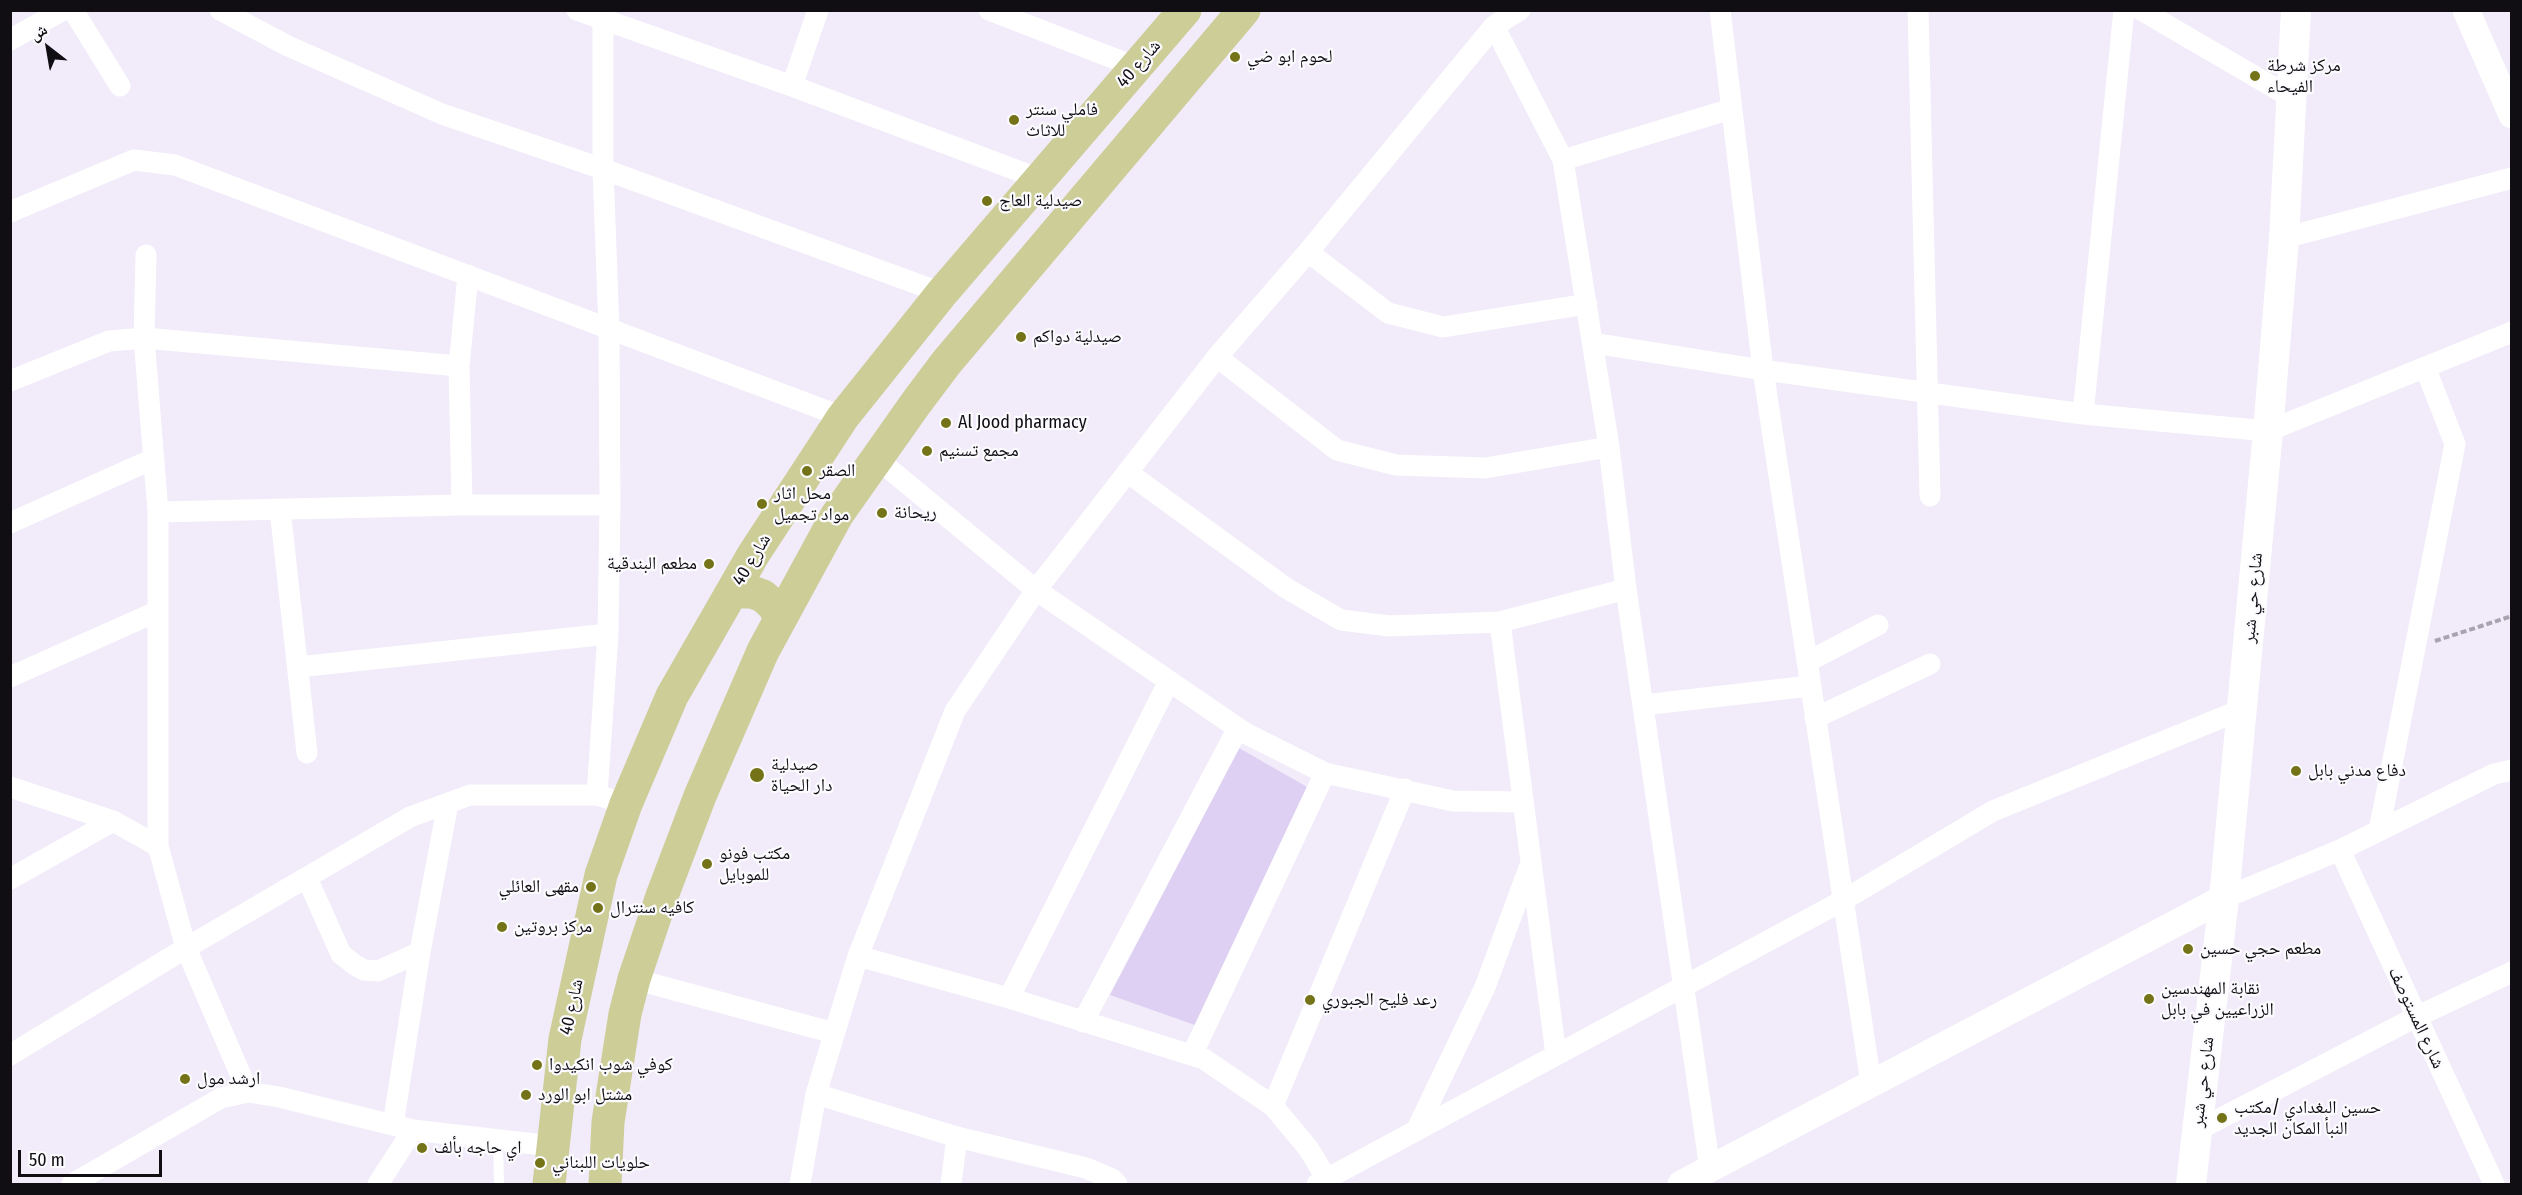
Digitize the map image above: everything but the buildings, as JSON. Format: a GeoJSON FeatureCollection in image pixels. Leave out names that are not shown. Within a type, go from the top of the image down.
{"type":"FeatureCollection","features":[{"type":"Feature","properties":{"kind":"main road","name":"شارع 40"},"geometry":{"type":"LineString","coordinates":[[549,1185],[565,1039],[601,875],[612,800],[732,592],[843,417],[942,293],[1185,10]]}},
{"type":"Feature","properties":{"kind":"main road"},"geometry":{"type":"LineString","coordinates":[[605,1185],[608,1122],[625,1014],[634,979],[662,896],[700,796],[763,651],[780,619],[837,515],[946,363],[1244,10]]}},
{"type":"Feature","properties":{"kind":"main road","name":"شارع حي شبر"},"geometry":{"type":"LineString","coordinates":[[2191,1185],[2224,898],[2268,431],[2284,238],[2296,10]]}},
{"type":"Feature","properties":{"kind":"main road"},"geometry":{"type":"LineString","coordinates":[[769,531],[787,554],[814,558]]}},
{"type":"Feature","properties":{"kind":"main road"},"geometry":{"type":"LineString","coordinates":[[732,592],[752,592],[763,596],[774,606],[780,619]]}},
{"type":"Feature","properties":{"kind":"street"},"geometry":{"type":"LineString","coordinates":[[10,40],[63,10]]}},
{"type":"Feature","properties":{"kind":"street"},"geometry":{"type":"LineString","coordinates":[[73,10],[120,86]]}},
{"type":"Feature","properties":{"kind":"street"},"geometry":{"type":"LineString","coordinates":[[220,10],[288,46],[442,114],[942,293]]}},
{"type":"Feature","properties":{"kind":"street"},"geometry":{"type":"LineString","coordinates":[[577,10],[603,16],[1040,179]]}},
{"type":"Feature","properties":{"kind":"street"},"geometry":{"type":"LineString","coordinates":[[792,86],[818,10]]}},
{"type":"Feature","properties":{"kind":"street"},"geometry":{"type":"LineString","coordinates":[[989,10],[1136,67]]}},
{"type":"Feature","properties":{"kind":"street"},"geometry":{"type":"LineString","coordinates":[[800,1185],[816,1094],[858,956],[955,711],[1036,590],[1217,357],[1308,252],[1494,26],[1520,10]]}},
{"type":"Feature","properties":{"kind":"street"},"geometry":{"type":"LineString","coordinates":[[1720,10],[1763,370],[1871,1083]]}},
{"type":"Feature","properties":{"kind":"street"},"geometry":{"type":"LineString","coordinates":[[1918,10],[1930,496]]}},
{"type":"Feature","properties":{"kind":"street"},"geometry":{"type":"LineString","coordinates":[[2083,414],[2124,10]]}},
{"type":"Feature","properties":{"kind":"street"},"geometry":{"type":"LineString","coordinates":[[2141,10],[2292,98]]}},
{"type":"Feature","properties":{"kind":"street"},"geometry":{"type":"LineString","coordinates":[[2466,10],[2511,115]]}},
{"type":"Feature","properties":{"kind":"street"},"geometry":{"type":"LineString","coordinates":[[11,1054],[410,817],[470,795],[612,800],[608,634],[609,329],[603,170],[603,16]]}},
{"type":"Feature","properties":{"kind":"street"},"geometry":{"type":"LineString","coordinates":[[1494,26],[1563,160],[1609,447],[1642,705],[1710,1169]]}},
{"type":"Feature","properties":{"kind":"street"},"geometry":{"type":"LineString","coordinates":[[1563,160],[1731,109]]}},
{"type":"Feature","properties":{"kind":"street"},"geometry":{"type":"LineString","coordinates":[[10,212],[134,160],[176,165],[843,417]]}},
{"type":"Feature","properties":{"kind":"street"},"geometry":{"type":"LineString","coordinates":[[2284,238],[2511,178]]}},
{"type":"Feature","properties":{"kind":"street"},"geometry":{"type":"LineString","coordinates":[[1308,252],[1388,313],[1443,327],[1587,304]]}},
{"type":"Feature","properties":{"kind":"street"},"geometry":{"type":"LineString","coordinates":[[146,255],[144,338],[158,512],[158,846],[186,948],[248,1092]]}},
{"type":"Feature","properties":{"kind":"street"},"geometry":{"type":"LineString","coordinates":[[462,505],[459,366],[468,275]]}},
{"type":"Feature","properties":{"kind":"street"},"geometry":{"type":"LineString","coordinates":[[1593,343],[1763,370],[2083,414],[2268,431],[2511,332]]}},
{"type":"Feature","properties":{"kind":"street"},"geometry":{"type":"LineString","coordinates":[[10,381],[109,341],[144,338],[459,366]]}},
{"type":"Feature","properties":{"kind":"street"},"geometry":{"type":"LineString","coordinates":[[1217,357],[1337,450],[1396,465],[1485,468],[1609,447]]}},
{"type":"Feature","properties":{"kind":"street"},"geometry":{"type":"LineString","coordinates":[[2379,831],[2413,648],[2455,444],[2425,367]]}},
{"type":"Feature","properties":{"kind":"street"},"geometry":{"type":"LineString","coordinates":[[876,458],[1036,590],[1238,728],[1326,773],[1453,801],[1522,802]]}},
{"type":"Feature","properties":{"kind":"street"},"geometry":{"type":"LineString","coordinates":[[10,523],[153,459]]}},
{"type":"Feature","properties":{"kind":"street"},"geometry":{"type":"LineString","coordinates":[[1127,471],[1286,588],[1341,620],[1389,626],[1500,622],[1626,589]]}},
{"type":"Feature","properties":{"kind":"street"},"geometry":{"type":"LineString","coordinates":[[158,512],[462,505],[610,505]]}},
{"type":"Feature","properties":{"kind":"street"},"geometry":{"type":"LineString","coordinates":[[280,510],[308,753]]}},
{"type":"Feature","properties":{"kind":"street"},"geometry":{"type":"LineString","coordinates":[[10,677],[158,611]]}},
{"type":"Feature","properties":{"kind":"street"},"geometry":{"type":"LineString","coordinates":[[1500,622],[1556,1055]]}},
{"type":"Feature","properties":{"kind":"street"},"geometry":{"type":"LineString","coordinates":[[1807,662],[1878,625]]}},
{"type":"Feature","properties":{"kind":"street"},"geometry":{"type":"LineString","coordinates":[[298,667],[608,634]]}},
{"type":"Feature","properties":{"kind":"street"},"geometry":{"type":"LineString","coordinates":[[1815,718],[1930,664]]}},
{"type":"Feature","properties":{"kind":"street"},"geometry":{"type":"LineString","coordinates":[[1009,998],[1169,681]]}},
{"type":"Feature","properties":{"kind":"street"},"geometry":{"type":"LineString","coordinates":[[1642,705],[1810,686]]}},
{"type":"Feature","properties":{"kind":"street"},"geometry":{"type":"LineString","coordinates":[[858,956],[1009,998],[1204,1059],[1273,1106],[1308,1148],[1322,1182],[1842,901],[1993,811],[2243,709]]}},
{"type":"Feature","properties":{"kind":"street"},"geometry":{"type":"LineString","coordinates":[[1083,1022],[1238,728]]}},
{"type":"Feature","properties":{"kind":"street"},"geometry":{"type":"LineString","coordinates":[[1681,1185],[2224,898],[2340,850],[2494,774],[2511,770]]}},
{"type":"Feature","properties":{"kind":"street"},"geometry":{"type":"LineString","coordinates":[[1192,1056],[1326,773]]}},
{"type":"Feature","properties":{"kind":"street"},"geometry":{"type":"LineString","coordinates":[[10,787],[113,821],[158,846]]}},
{"type":"Feature","properties":{"kind":"street"},"geometry":{"type":"LineString","coordinates":[[1273,1106],[1405,789]]}},
{"type":"Feature","properties":{"kind":"street"},"geometry":{"type":"LineString","coordinates":[[379,1184],[403,1127],[420,952],[448,803]]}},
{"type":"Feature","properties":{"kind":"street"},"geometry":{"type":"LineString","coordinates":[[10,879],[113,821]]}},
{"type":"Feature","properties":{"kind":"street","name":"شارع المستوصف"},"geometry":{"type":"LineString","coordinates":[[2340,850],[2494,1185]]}},
{"type":"Feature","properties":{"kind":"street"},"geometry":{"type":"LineString","coordinates":[[1416,1131],[1485,987],[1530,864]]}},
{"type":"Feature","properties":{"kind":"street"},"geometry":{"type":"LineString","coordinates":[[307,878],[341,954],[355,965],[364,970],[378,971],[420,952]]}},
{"type":"Feature","properties":{"kind":"street"},"geometry":{"type":"LineString","coordinates":[[2198,1130],[2416,1017],[2511,972]]}},
{"type":"Feature","properties":{"kind":"street"},"geometry":{"type":"LineString","coordinates":[[634,979],[834,1033]]}},
{"type":"Feature","properties":{"kind":"street"},"geometry":{"type":"LineString","coordinates":[[72,1185],[221,1098],[248,1092],[279,1097],[403,1127],[552,1146]]}},
{"type":"Feature","properties":{"kind":"street"},"geometry":{"type":"LineString","coordinates":[[816,1094],[957,1137],[1086,1168],[1112,1179],[1117,1185]]}},
{"type":"Feature","properties":{"kind":"street"},"geometry":{"type":"LineString","coordinates":[[951,1185],[957,1137]]}},
{"type":"Feature","properties":{"kind":"lane"},"geometry":{"type":"LineString","coordinates":[[498,1140],[499,1185]]}},
{"type":"Feature","properties":{"kind":"path"},"geometry":{"type":"LineString","coordinates":[[2413,648],[2511,616]]}},
{"type":"Feature","properties":{"kind":"shaded area"},"geometry":{"type":"Polygon","coordinates":[[[1239,748],[1307,787],[1195,1025],[1110,995],[1239,748]]]}},
{"type":"Feature","properties":{"kind":"place","name":"لحوم ابو ضي"},"geometry":{"type":"Point","coordinates":[1235,57]}},
{"type":"Feature","properties":{"kind":"place","name":"مركز شرطة الفيحاء"},"geometry":{"type":"Point","coordinates":[2255,76]}},
{"type":"Feature","properties":{"kind":"place","name":"فاملي سنتر للاثاث"},"geometry":{"type":"Point","coordinates":[1014,120]}},
{"type":"Feature","properties":{"kind":"place","name":"صيدلية العاج"},"geometry":{"type":"Point","coordinates":[987,201]}},
{"type":"Feature","properties":{"kind":"place","name":"صيدلية دواكم"},"geometry":{"type":"Point","coordinates":[1021,337]}},
{"type":"Feature","properties":{"kind":"place","name":"Al Jood pharmacy"},"geometry":{"type":"Point","coordinates":[946,423]}},
{"type":"Feature","properties":{"kind":"place","name":"مجمع تسنيم"},"geometry":{"type":"Point","coordinates":[927,451]}},
{"type":"Feature","properties":{"kind":"place","name":"الصقر"},"geometry":{"type":"Point","coordinates":[807,471]}},
{"type":"Feature","properties":{"kind":"place","name":"محل اثار مواد تجميل"},"geometry":{"type":"Point","coordinates":[762,504]}},
{"type":"Feature","properties":{"kind":"place","name":"ريحانة"},"geometry":{"type":"Point","coordinates":[882,513]}},
{"type":"Feature","properties":{"kind":"place","name":"مطعم البندقية"},"geometry":{"type":"Point","coordinates":[709,564]}},
{"type":"Feature","properties":{"kind":"place","name":"دفاع مدني بابل"},"geometry":{"type":"Point","coordinates":[2296,771]}},
{"type":"Feature","properties":{"kind":"place","name":"صيدلية دار الحياة"},"geometry":{"type":"Point","coordinates":[757,775]}},
{"type":"Feature","properties":{"kind":"place","name":"مكتب فونو للموبايل"},"geometry":{"type":"Point","coordinates":[707,864]}},
{"type":"Feature","properties":{"kind":"place","name":"مقهى العائلي"},"geometry":{"type":"Point","coordinates":[591,887]}},
{"type":"Feature","properties":{"kind":"place","name":"كافيه سنترال"},"geometry":{"type":"Point","coordinates":[598,908]}},
{"type":"Feature","properties":{"kind":"place","name":"مركز بروتين"},"geometry":{"type":"Point","coordinates":[502,927]}},
{"type":"Feature","properties":{"kind":"place","name":"مطعم حجي حسين"},"geometry":{"type":"Point","coordinates":[2188,949]}},
{"type":"Feature","properties":{"kind":"place","name":"نقابة المهندسين الزراعيين في بابل"},"geometry":{"type":"Point","coordinates":[2149,999]}},
{"type":"Feature","properties":{"kind":"place","name":"رعد فليح الجبوري"},"geometry":{"type":"Point","coordinates":[1310,1000]}},
{"type":"Feature","properties":{"kind":"place","name":"كوفي شوب انكيدوا"},"geometry":{"type":"Point","coordinates":[537,1065]}},
{"type":"Feature","properties":{"kind":"place","name":"ارشد مول"},"geometry":{"type":"Point","coordinates":[185,1079]}},
{"type":"Feature","properties":{"kind":"place","name":"مشتل ابو الورد"},"geometry":{"type":"Point","coordinates":[526,1095]}},
{"type":"Feature","properties":{"kind":"place","name":"حسين البغدادي /مكتب النبأ المكان الجديد"},"geometry":{"type":"Point","coordinates":[2222,1118]}},
{"type":"Feature","properties":{"kind":"place","name":"اي حاجه بألف"},"geometry":{"type":"Point","coordinates":[422,1148]}},
{"type":"Feature","properties":{"kind":"place","name":"حلويات اللبناني"},"geometry":{"type":"Point","coordinates":[540,1163]}}]}
